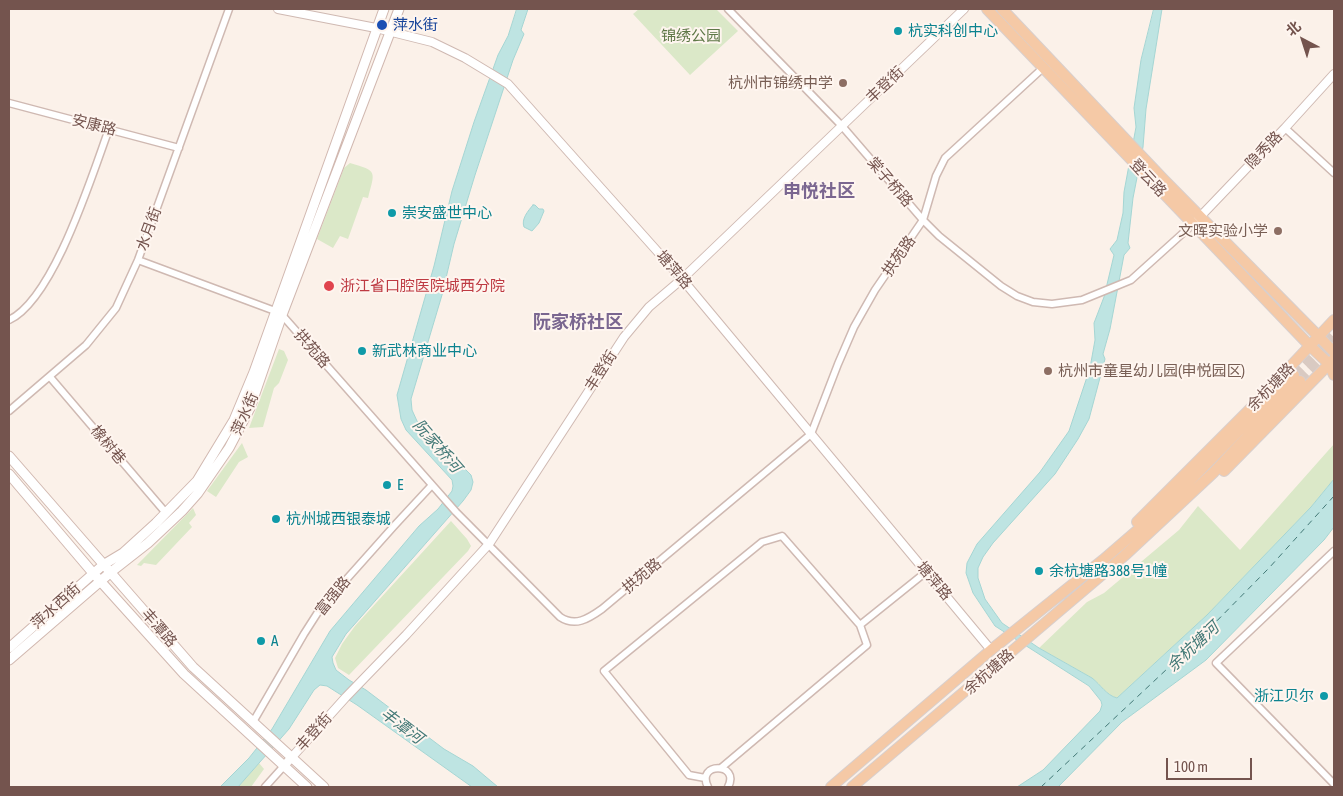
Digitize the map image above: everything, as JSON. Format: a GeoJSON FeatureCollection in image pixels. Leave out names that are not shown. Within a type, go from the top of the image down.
{"type":"FeatureCollection","features":[{"type":"Feature","properties":{"kind":"main road","name":"萍水街"},"geometry":{"type":"LineString","coordinates":[[101,581],[148,543],[182,511],[213,472],[229,448],[250,408],[278,313],[384,9]]}},
{"type":"Feature","properties":{"kind":"main road","name":"萍水街"},"geometry":{"type":"LineString","coordinates":[[103,565],[123,553],[197,481],[234,420],[399,9]]}},
{"type":"Feature","properties":{"kind":"main road","name":"登云路"},"geometry":{"type":"LineString","coordinates":[[987,9],[1044,66],[1160,192],[1310,346],[1332,362]]}},
{"type":"Feature","properties":{"kind":"main road","name":"登云路"},"geometry":{"type":"LineString","coordinates":[[1002,9],[1163,179],[1334,352]]}},
{"type":"Feature","properties":{"kind":"main road","name":"余杭塘路"},"geometry":{"type":"LineString","coordinates":[[1103,560],[1141,518],[1258,402],[1334,320]]}},
{"type":"Feature","properties":{"kind":"main road","name":"余杭塘路"},"geometry":{"type":"LineString","coordinates":[[1124,556],[1158,533],[1258,438],[1332,362]]}},
{"type":"Feature","properties":{"kind":"main road"},"geometry":{"type":"LineString","coordinates":[[1332,362],[1334,375]]}},
{"type":"Feature","properties":{"kind":"main road","name":"余杭塘路"},"geometry":{"type":"LineString","coordinates":[[831,787],[991,650],[1103,560],[1162,509],[1297,378],[1214,472],[1124,556],[852,787]]}},
{"type":"Feature","properties":{"kind":"main road","name":"丰潭路"},"geometry":{"type":"LineString","coordinates":[[9,456],[193,667],[324,787]]}},
{"type":"Feature","properties":{"kind":"main road","name":"丰潭路"},"geometry":{"type":"LineString","coordinates":[[9,474],[93,573],[184,674],[274,756],[283,767],[307,787]]}},
{"type":"Feature","properties":{"kind":"main road","name":"萍水西街"},"geometry":{"type":"LineString","coordinates":[[9,648],[103,565]]}},
{"type":"Feature","properties":{"kind":"main road","name":"萍水西街"},"geometry":{"type":"LineString","coordinates":[[9,660],[101,581]]}},
{"type":"Feature","properties":{"kind":"street","name":"水月街"},"geometry":{"type":"LineString","coordinates":[[9,411],[86,345],[116,308],[138,260],[229,9]]}},
{"type":"Feature","properties":{"kind":"street","name":"塘萍路"},"geometry":{"type":"LineString","coordinates":[[278,9],[376,28],[432,42],[485,69],[508,84],[682,279],[991,650]]}},
{"type":"Feature","properties":{"kind":"street","name":"棠子桥路"},"geometry":{"type":"LineString","coordinates":[[728,9],[842,126],[939,236],[993,280],[1017,296],[1033,302],[1052,304],[1082,300],[1131,280],[1192,225]]}},
{"type":"Feature","properties":{"kind":"street","name":"丰登街"},"geometry":{"type":"LineString","coordinates":[[283,767],[489,544],[624,336],[649,308],[682,279],[964,9]]}},
{"type":"Feature","properties":{"kind":"street","name":"拱苑路"},"geometry":{"type":"LineString","coordinates":[[138,260],[278,313],[456,512],[560,617],[566,622],[586,620],[602,610],[811,434],[854,327],[876,290],[923,220],[936,176],[946,158],[1044,66]]}},
{"type":"Feature","properties":{"kind":"street","name":"隐秀路"},"geometry":{"type":"LineString","coordinates":[[1192,225],[1334,74]]}},
{"type":"Feature","properties":{"kind":"street","name":"安康路"},"geometry":{"type":"LineString","coordinates":[[9,103],[179,148]]}},
{"type":"Feature","properties":{"kind":"street"},"geometry":{"type":"LineString","coordinates":[[1285,128],[1334,173]]}},
{"type":"Feature","properties":{"kind":"street"},"geometry":{"type":"LineString","coordinates":[[9,320],[23,310],[58,260],[109,129]]}},
{"type":"Feature","properties":{"kind":"street","name":"橡树巷"},"geometry":{"type":"LineString","coordinates":[[50,377],[166,513]]}},
{"type":"Feature","properties":{"kind":"street","name":"富强路"},"geometry":{"type":"LineString","coordinates":[[253,722],[320,609],[432,485]]}},
{"type":"Feature","properties":{"kind":"street"},"geometry":{"type":"LineString","coordinates":[[705,778],[689,775],[604,671],[762,542],[782,536],[860,625],[867,645],[721,768]]}},
{"type":"Feature","properties":{"kind":"street"},"geometry":{"type":"LineString","coordinates":[[1334,551],[1216,663],[1334,784]]}},
{"type":"Feature","properties":{"kind":"street"},"geometry":{"type":"LineString","coordinates":[[860,625],[926,572]]}},
{"type":"Feature","properties":{"kind":"street"},"geometry":{"type":"LineString","coordinates":[[265,787],[283,767]]}},
{"type":"Feature","properties":{"kind":"street"},"geometry":{"type":"LineString","coordinates":[[708,787],[705,778],[709,771],[721,768],[730,775],[728,787]]}},
{"type":"Feature","properties":{"kind":"green space","name":"锦绣公园"},"geometry":{"type":"Polygon","coordinates":[[[639,9],[716,9],[738,31],[690,75],[633,14],[639,9]]]}},
{"type":"Feature","properties":{"kind":"green space"},"geometry":{"type":"Polygon","coordinates":[[[350,163],[370,170],[373,177],[372,182],[368,198],[363,197],[348,239],[340,236],[333,248],[317,239],[344,168],[350,163]]]}},
{"type":"Feature","properties":{"kind":"green space"},"geometry":{"type":"Polygon","coordinates":[[[279,349],[284,351],[288,360],[279,383],[274,388],[263,427],[249,428],[279,349]]]}},
{"type":"Feature","properties":{"kind":"green space"},"geometry":{"type":"Polygon","coordinates":[[[242,443],[248,457],[239,462],[216,497],[207,491],[242,443]]]}},
{"type":"Feature","properties":{"kind":"green space"},"geometry":{"type":"Polygon","coordinates":[[[1334,444],[1334,479],[1311,507],[1207,615],[1117,698],[1113,697],[1092,678],[1039,648],[1087,602],[1104,593],[1179,530],[1198,506],[1240,550],[1334,444]]]}},
{"type":"Feature","properties":{"kind":"green space"},"geometry":{"type":"Polygon","coordinates":[[[193,508],[196,515],[189,523],[192,527],[156,565],[144,563],[141,566],[137,565],[193,508]]]}},
{"type":"Feature","properties":{"kind":"green space"},"geometry":{"type":"Polygon","coordinates":[[[451,521],[471,546],[468,551],[349,675],[338,668],[335,658],[355,626],[451,521]]]}},
{"type":"Feature","properties":{"kind":"green space"},"geometry":{"type":"Polygon","coordinates":[[[259,763],[264,769],[251,787],[238,787],[259,763]]]}},
{"type":"Feature","properties":{"kind":"water"},"geometry":{"type":"Polygon","coordinates":[[[517,9],[528,9],[521,30],[524,34],[513,60],[475,175],[411,399],[412,410],[417,421],[471,475],[473,482],[471,490],[346,634],[332,657],[336,670],[366,690],[444,749],[473,766],[498,787],[472,787],[357,705],[327,686],[320,685],[314,690],[289,729],[238,787],[220,787],[249,758],[272,729],[330,631],[419,526],[438,509],[452,491],[452,480],[406,430],[401,419],[397,395],[434,266],[452,191],[474,122],[517,9]]]}},
{"type":"Feature","properties":{"kind":"water","name":"余杭塘河"},"geometry":{"type":"Polygon","coordinates":[[[1154,9],[1162,9],[1146,109],[1143,147],[1133,198],[1128,243],[1130,248],[1124,255],[1110,329],[1103,354],[1105,359],[1089,419],[1055,474],[993,543],[983,557],[978,568],[978,578],[985,599],[1002,623],[1039,648],[1092,678],[1113,697],[1117,698],[1207,615],[1311,507],[1334,479],[1334,527],[1324,540],[1206,660],[1122,722],[1058,787],[1017,787],[1043,770],[1100,711],[1102,705],[1089,686],[995,626],[973,593],[966,573],[967,563],[977,544],[1040,472],[1069,431],[1090,368],[1095,340],[1094,323],[1104,297],[1114,255],[1110,249],[1117,240],[1123,213],[1124,192],[1136,127],[1134,108],[1141,60],[1154,9]]]}},
{"type":"Feature","properties":{"kind":"water"},"geometry":{"type":"Polygon","coordinates":[[[533,205],[544,211],[539,223],[532,231],[524,227],[523,221],[533,205]]]}},
{"type":"Feature","properties":{"kind":"ferry route"},"geometry":{"type":"LineString","coordinates":[[1041,787],[1199,639],[1269,568],[1334,496]]}},
{"type":"Feature","properties":{"kind":"tunnel"},"geometry":{"type":"LineString","coordinates":[[1294,375],[1334,334]]}},
{"type":"Feature","properties":{"kind":"tunnel"},"geometry":{"type":"LineString","coordinates":[[1300,381],[1334,346]]}},
{"type":"Feature","properties":{"kind":"place","name":"萍水街"},"geometry":{"type":"Point","coordinates":[382,25]}},
{"type":"Feature","properties":{"kind":"place","name":"杭实科创中心"},"geometry":{"type":"Point","coordinates":[898,31]}},
{"type":"Feature","properties":{"kind":"place","name":"杭州市锦绣中学"},"geometry":{"type":"Point","coordinates":[843,83]}},
{"type":"Feature","properties":{"kind":"place","name":"崇安盛世中心"},"geometry":{"type":"Point","coordinates":[392,213]}},
{"type":"Feature","properties":{"kind":"place","name":"文晖实验小学"},"geometry":{"type":"Point","coordinates":[1278,231]}},
{"type":"Feature","properties":{"kind":"place","name":"浙江省口腔医院城西分院"},"geometry":{"type":"Point","coordinates":[329,286]}},
{"type":"Feature","properties":{"kind":"place","name":"新武林商业中心"},"geometry":{"type":"Point","coordinates":[362,351]}},
{"type":"Feature","properties":{"kind":"place","name":"杭州市童星幼儿园(申悦园区)"},"geometry":{"type":"Point","coordinates":[1048,371]}},
{"type":"Feature","properties":{"kind":"place","name":"E"},"geometry":{"type":"Point","coordinates":[387,485]}},
{"type":"Feature","properties":{"kind":"place","name":"杭州城西银泰城"},"geometry":{"type":"Point","coordinates":[276,519]}},
{"type":"Feature","properties":{"kind":"place","name":"余杭塘路388号1幢"},"geometry":{"type":"Point","coordinates":[1039,571]}},
{"type":"Feature","properties":{"kind":"place","name":"A"},"geometry":{"type":"Point","coordinates":[261,641]}},
{"type":"Feature","properties":{"kind":"place","name":"浙江贝尔"},"geometry":{"type":"Point","coordinates":[1324,696]}},
{"type":"Feature","properties":{"kind":"district","name":"申悦社区"},"geometry":{"type":"Point","coordinates":[819,191]}},
{"type":"Feature","properties":{"kind":"district","name":"阮家桥社区"},"geometry":{"type":"Point","coordinates":[578,322]}},
{"type":"Feature","properties":{"kind":"water label","name":"阮家桥河"},"geometry":{"type":"Point","coordinates":[437,446]}},
{"type":"Feature","properties":{"kind":"water label","name":"丰潭河"},"geometry":{"type":"Point","coordinates":[402,726]}}]}
